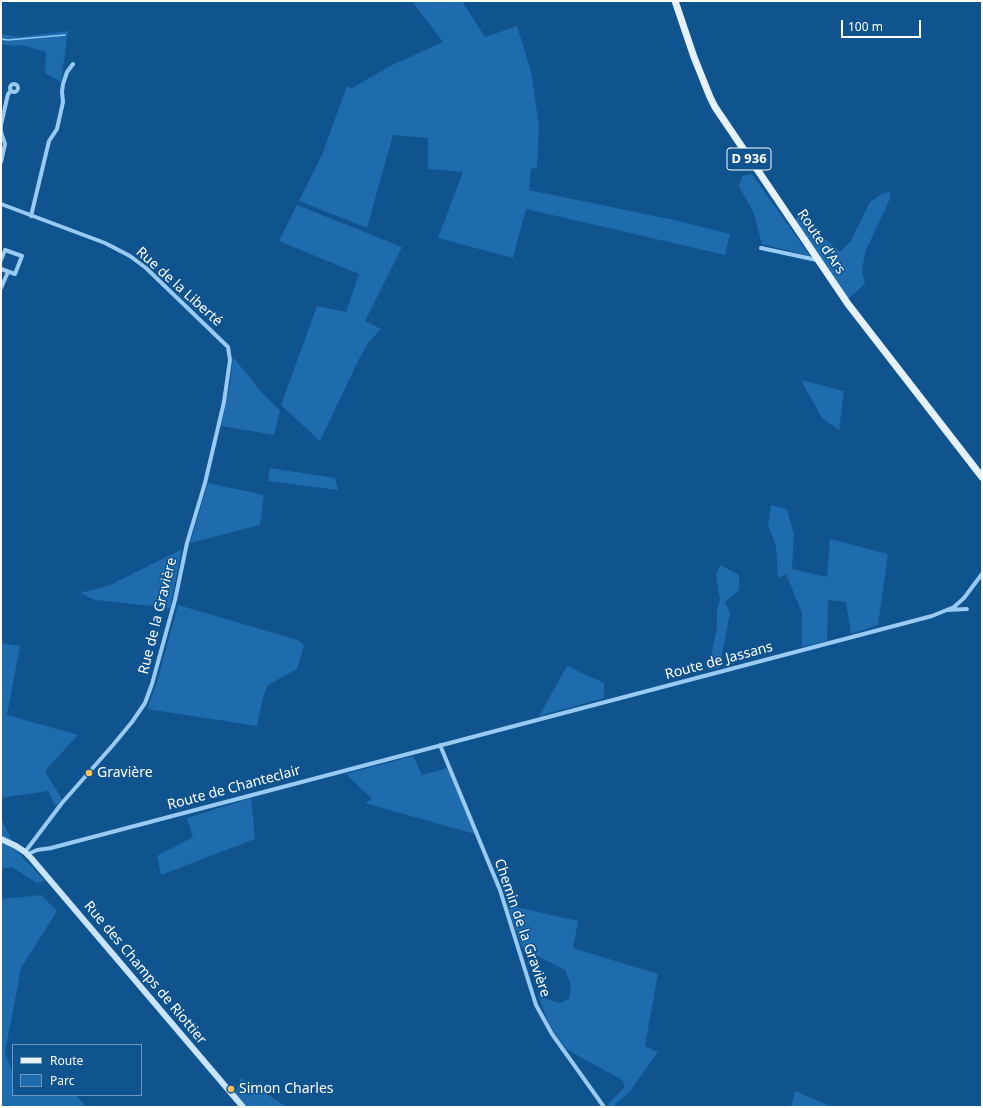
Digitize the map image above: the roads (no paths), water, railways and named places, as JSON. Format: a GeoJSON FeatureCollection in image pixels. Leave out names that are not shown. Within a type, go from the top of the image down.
{"type":"FeatureCollection","features":[{"type":"Feature","properties":{"kind":"main road","name":"Route d'Ars"},"geometry":{"type":"LineString","coordinates":[[675,1],[694,57],[712,102],[848,304],[982,477]]}},
{"type":"Feature","properties":{"kind":"street"},"geometry":{"type":"LineString","coordinates":[[31,216],[49,141],[57,129],[63,102],[63,84],[67,72],[72,64]]}},
{"type":"Feature","properties":{"kind":"street"},"geometry":{"type":"LineString","coordinates":[[1,162],[4,144],[1,126],[8,94],[11,91]]}},
{"type":"Feature","properties":{"kind":"street","name":"Rue de la Liberté"},"geometry":{"type":"LineString","coordinates":[[1,204],[105,243],[130,256],[146,268],[228,347]]}},
{"type":"Feature","properties":{"kind":"street"},"geometry":{"type":"LineString","coordinates":[[761,248],[817,260]]}},
{"type":"Feature","properties":{"kind":"street"},"geometry":{"type":"LineString","coordinates":[[1,260],[5,250],[22,256],[15,274],[1,269]]}},
{"type":"Feature","properties":{"kind":"street"},"geometry":{"type":"LineString","coordinates":[[1,288],[8,272]]}},
{"type":"Feature","properties":{"kind":"street","name":"Rue de la Gravière"},"geometry":{"type":"LineString","coordinates":[[27,853],[62,803],[114,745],[145,703],[152,684],[175,600],[187,543],[205,483],[224,402],[230,360],[228,347]]}},
{"type":"Feature","properties":{"kind":"street","name":"Route de Jassans"},"geometry":{"type":"LineString","coordinates":[[446,744],[932,616],[954,606],[964,598],[982,574]]}},
{"type":"Feature","properties":{"kind":"street"},"geometry":{"type":"LineString","coordinates":[[945,610],[967,609]]}},
{"type":"Feature","properties":{"kind":"street","name":"Route de Chanteclair"},"geometry":{"type":"LineString","coordinates":[[27,853],[51,848],[446,744]]}},
{"type":"Feature","properties":{"kind":"street","name":"Chemin de la Gravière"},"geometry":{"type":"LineString","coordinates":[[440,745],[500,890],[536,1005],[552,1034],[604,1107]]}},
{"type":"Feature","properties":{"kind":"street"},"geometry":{"type":"LineString","coordinates":[[1,840],[16,846],[27,853]]}},
{"type":"Feature","properties":{"kind":"street","name":"Rue des Champs de Riottier"},"geometry":{"type":"LineString","coordinates":[[27,853],[243,1107]]}},
{"type":"Feature","properties":{"kind":"waterway"},"geometry":{"type":"LineString","coordinates":[[1,39],[8,40],[65,35]]}},
{"type":"Feature","properties":{"kind":"place","name":"Gravière"},"geometry":{"type":"Point","coordinates":[89,773]}},
{"type":"Feature","properties":{"kind":"place","name":"Simon Charles"},"geometry":{"type":"Point","coordinates":[231,1089]}}]}
